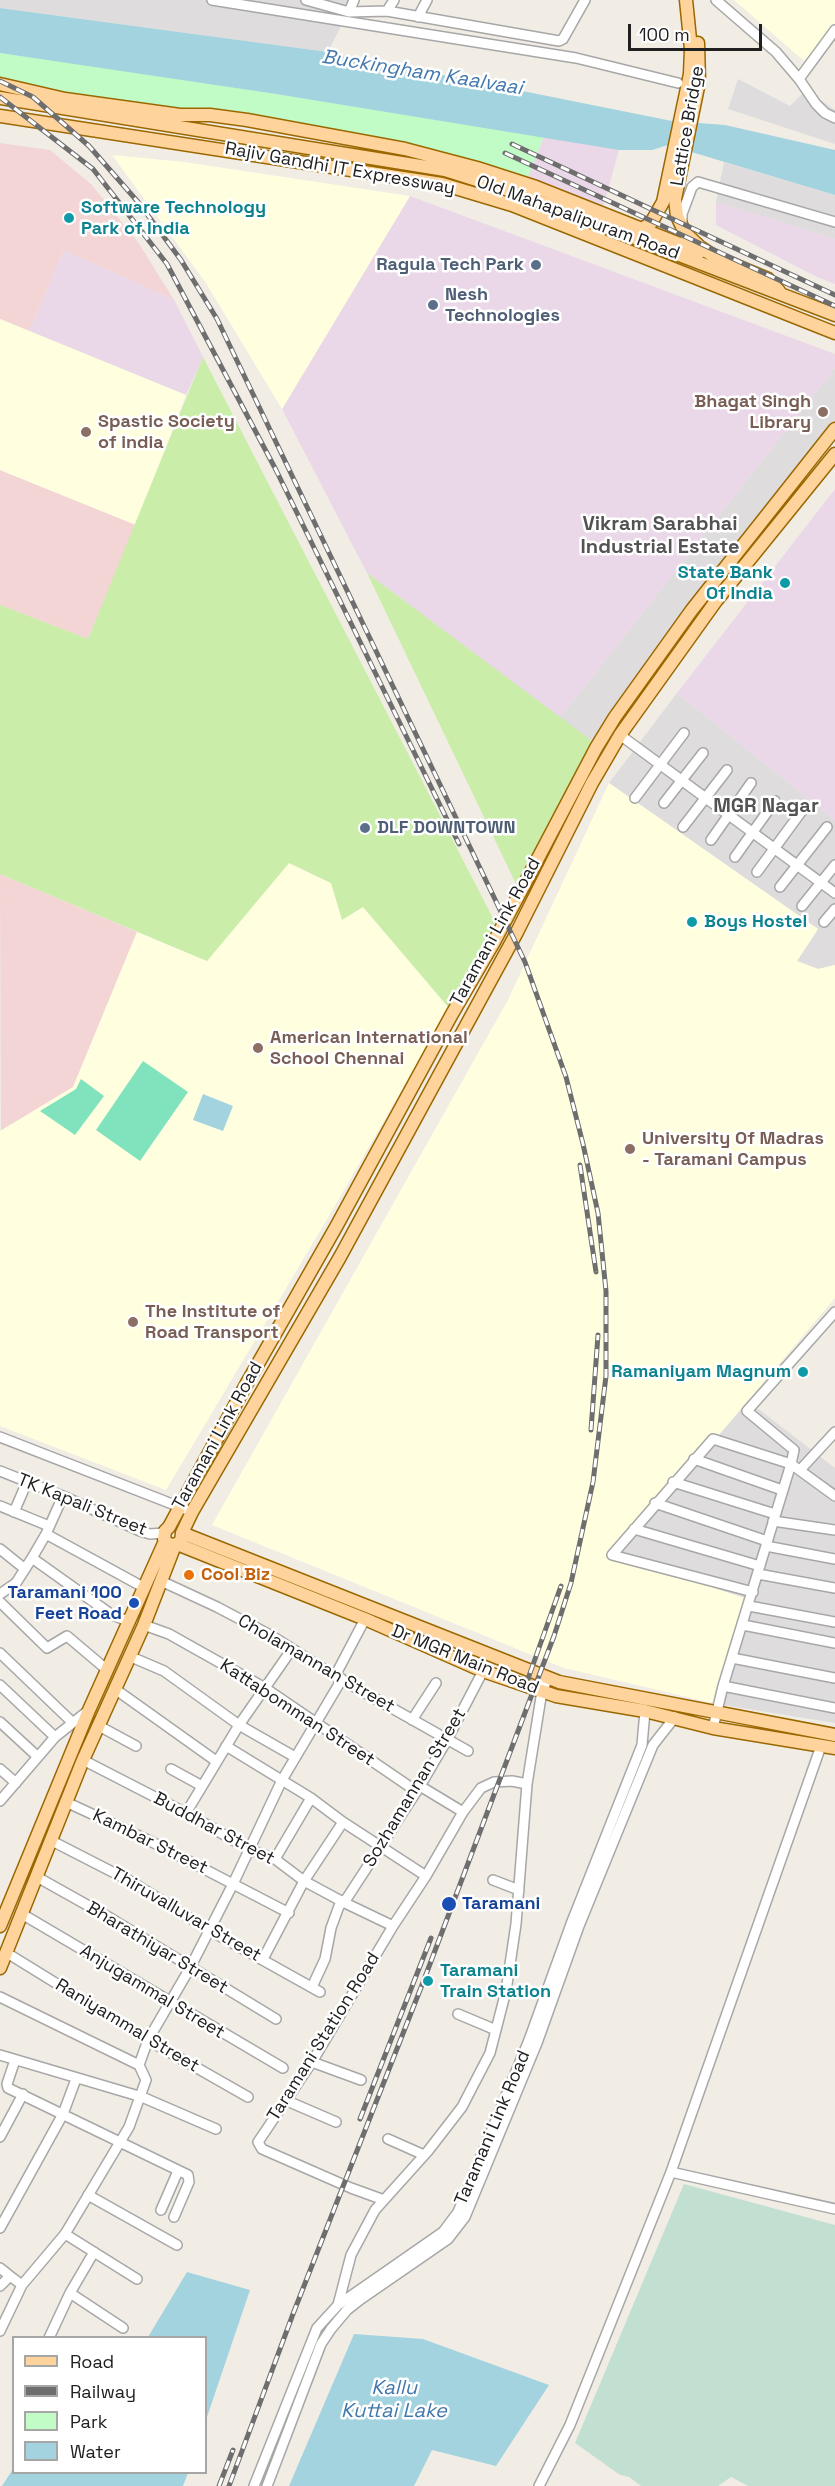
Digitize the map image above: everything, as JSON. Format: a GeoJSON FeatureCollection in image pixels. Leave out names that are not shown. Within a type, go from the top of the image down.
{"type":"FeatureCollection","features":[{"type":"Feature","properties":{"kind":"main road"},"geometry":{"type":"LineString","coordinates":[[686,0],[692,16]]}},
{"type":"Feature","properties":{"kind":"main road"},"geometry":{"type":"LineString","coordinates":[[692,16],[694,0]]}},
{"type":"Feature","properties":{"kind":"main road","name":"Lattice Bridge"},"geometry":{"type":"LineString","coordinates":[[670,198],[690,70],[692,16]]}},
{"type":"Feature","properties":{"kind":"main road"},"geometry":{"type":"LineString","coordinates":[[0,84],[66,99],[180,115],[210,115],[247,120],[405,149],[477,168],[536,187],[715,256],[768,279],[781,294]]}},
{"type":"Feature","properties":{"kind":"main road","name":"Old Mahapalipuram Road"},"geometry":{"type":"LineString","coordinates":[[0,98],[445,170],[519,193],[835,315]]}},
{"type":"Feature","properties":{"kind":"main road"},"geometry":{"type":"LineString","coordinates":[[171,126],[180,115]]}},
{"type":"Feature","properties":{"kind":"main road","name":"Rajiv Gandhi IT Expressway"},"geometry":{"type":"LineString","coordinates":[[0,116],[442,184],[501,201],[831,331]]}},
{"type":"Feature","properties":{"kind":"main road"},"geometry":{"type":"LineString","coordinates":[[193,145],[196,130]]}},
{"type":"Feature","properties":{"kind":"main road"},"geometry":{"type":"LineString","coordinates":[[224,150],[225,135]]}},
{"type":"Feature","properties":{"kind":"main road"},"geometry":{"type":"LineString","coordinates":[[519,193],[536,187]]}},
{"type":"Feature","properties":{"kind":"main road"},"geometry":{"type":"LineString","coordinates":[[642,229],[670,198],[682,227],[692,241],[715,256]]}},
{"type":"Feature","properties":{"kind":"main road"},"geometry":{"type":"LineString","coordinates":[[831,331],[835,339]]}},
{"type":"Feature","properties":{"kind":"main road","name":"Taramani Link Road"},"geometry":{"type":"LineString","coordinates":[[173,1537],[179,1506],[494,942],[596,748],[645,674],[691,611],[835,429]]}},
{"type":"Feature","properties":{"kind":"main road","name":"Taramani Link Road"},"geometry":{"type":"LineString","coordinates":[[173,1537],[192,1512],[340,1257],[516,934],[592,783],[620,735],[703,618],[835,454]]}},
{"type":"Feature","properties":{"kind":"main road"},"geometry":{"type":"LineString","coordinates":[[0,1968],[83,1760],[144,1625],[161,1581],[173,1537]]}},
{"type":"Feature","properties":{"kind":"main road"},"geometry":{"type":"LineString","coordinates":[[0,1926],[106,1669],[143,1587],[173,1537]]}},
{"type":"Feature","properties":{"kind":"main road","name":"Dr MGR Main Road"},"geometry":{"type":"LineString","coordinates":[[173,1537],[483,1671],[556,1696],[675,1717],[713,1728],[835,1748]]}},
{"type":"Feature","properties":{"kind":"main road","name":"Dr MGR Main Road"},"geometry":{"type":"LineString","coordinates":[[173,1537],[559,1682],[835,1735]]}},
{"type":"Feature","properties":{"kind":"street"},"geometry":{"type":"LineString","coordinates":[[212,0],[576,58],[678,83]]}},
{"type":"Feature","properties":{"kind":"street"},"geometry":{"type":"LineString","coordinates":[[306,0],[349,12],[387,12],[559,41],[563,39],[585,0]]}},
{"type":"Feature","properties":{"kind":"street"},"geometry":{"type":"LineString","coordinates":[[349,12],[354,0]]}},
{"type":"Feature","properties":{"kind":"street"},"geometry":{"type":"LineString","coordinates":[[387,12],[394,0]]}},
{"type":"Feature","properties":{"kind":"street"},"geometry":{"type":"LineString","coordinates":[[418,17],[427,0]]}},
{"type":"Feature","properties":{"kind":"street"},"geometry":{"type":"LineString","coordinates":[[716,0],[776,52],[816,104],[825,113],[835,118]]}},
{"type":"Feature","properties":{"kind":"street"},"geometry":{"type":"LineString","coordinates":[[799,79],[835,30]]}},
{"type":"Feature","properties":{"kind":"street"},"geometry":{"type":"LineString","coordinates":[[682,227],[682,214],[692,187],[698,182],[835,222]]}},
{"type":"Feature","properties":{"kind":"street"},"geometry":{"type":"LineString","coordinates":[[635,798],[684,733]]}},
{"type":"Feature","properties":{"kind":"street"},"geometry":{"type":"LineString","coordinates":[[620,735],[659,766],[835,893]]}},
{"type":"Feature","properties":{"kind":"street"},"geometry":{"type":"LineString","coordinates":[[664,803],[703,753]]}},
{"type":"Feature","properties":{"kind":"street"},"geometry":{"type":"LineString","coordinates":[[684,828],[727,770]]}},
{"type":"Feature","properties":{"kind":"street"},"geometry":{"type":"LineString","coordinates":[[711,840],[751,783]]}},
{"type":"Feature","properties":{"kind":"street"},"geometry":{"type":"LineString","coordinates":[[735,857],[775,801]]}},
{"type":"Feature","properties":{"kind":"street"},"geometry":{"type":"LineString","coordinates":[[757,872],[804,808]]}},
{"type":"Feature","properties":{"kind":"street"},"geometry":{"type":"LineString","coordinates":[[780,887],[827,827]]}},
{"type":"Feature","properties":{"kind":"street"},"geometry":{"type":"LineString","coordinates":[[802,906],[835,865]]}},
{"type":"Feature","properties":{"kind":"street"},"geometry":{"type":"LineString","coordinates":[[824,922],[835,909]]}},
{"type":"Feature","properties":{"kind":"street"},"geometry":{"type":"LineString","coordinates":[[713,1728],[715,1713],[794,1450],[747,1411],[835,1312]]}},
{"type":"Feature","properties":{"kind":"street"},"geometry":{"type":"LineString","coordinates":[[800,1470],[835,1432]]}},
{"type":"Feature","properties":{"kind":"street"},"geometry":{"type":"LineString","coordinates":[[0,1437],[192,1512]]}},
{"type":"Feature","properties":{"kind":"street"},"geometry":{"type":"LineString","coordinates":[[753,1592],[612,1555],[713,1438],[791,1464],[835,1496]]}},
{"type":"Feature","properties":{"kind":"street"},"geometry":{"type":"LineString","coordinates":[[694,1459],[782,1490]]}},
{"type":"Feature","properties":{"kind":"street","name":"TK Kapali Street"},"geometry":{"type":"LineString","coordinates":[[0,1472],[63,1496],[140,1531],[173,1537]]}},
{"type":"Feature","properties":{"kind":"street"},"geometry":{"type":"LineString","coordinates":[[14,1512],[27,1482]]}},
{"type":"Feature","properties":{"kind":"street"},"geometry":{"type":"LineString","coordinates":[[674,1482],[774,1517],[835,1530]]}},
{"type":"Feature","properties":{"kind":"street"},"geometry":{"type":"LineString","coordinates":[[0,1594],[16,1583],[25,1569],[63,1496]]}},
{"type":"Feature","properties":{"kind":"street"},"geometry":{"type":"LineString","coordinates":[[655,1503],[766,1544],[835,1559]]}},
{"type":"Feature","properties":{"kind":"street"},"geometry":{"type":"LineString","coordinates":[[0,1506],[47,1530],[143,1587]]}},
{"type":"Feature","properties":{"kind":"street"},"geometry":{"type":"LineString","coordinates":[[634,1529],[759,1570],[835,1588]]}},
{"type":"Feature","properties":{"kind":"street"},"geometry":{"type":"LineString","coordinates":[[0,1548],[25,1569]]}},
{"type":"Feature","properties":{"kind":"street"},"geometry":{"type":"LineString","coordinates":[[32,1558],[112,1615],[128,1621]]}},
{"type":"Feature","properties":{"kind":"street","name":"Cholamannan Street"},"geometry":{"type":"LineString","coordinates":[[161,1581],[217,1607],[468,1751]]}},
{"type":"Feature","properties":{"kind":"street"},"geometry":{"type":"LineString","coordinates":[[0,1602],[27,1631],[47,1648],[67,1636],[106,1669]]}},
{"type":"Feature","properties":{"kind":"street"},"geometry":{"type":"LineString","coordinates":[[748,1606],[835,1622]]}},
{"type":"Feature","properties":{"kind":"street"},"geometry":{"type":"LineString","coordinates":[[139,2065],[148,2040],[190,1968],[282,1780],[317,1722],[365,1619]]}},
{"type":"Feature","properties":{"kind":"street","name":"Kattabomman Street"},"geometry":{"type":"LineString","coordinates":[[144,1625],[169,1634],[265,1688],[418,1789],[462,1812]]}},
{"type":"Feature","properties":{"kind":"street"},"geometry":{"type":"LineString","coordinates":[[743,1625],[835,1643]]}},
{"type":"Feature","properties":{"kind":"street"},"geometry":{"type":"LineString","coordinates":[[186,1813],[239,1725],[292,1649]]}},
{"type":"Feature","properties":{"kind":"street"},"geometry":{"type":"LineString","coordinates":[[0,1653],[72,1722]]}},
{"type":"Feature","properties":{"kind":"street"},"geometry":{"type":"LineString","coordinates":[[129,1656],[164,1671],[239,1725],[295,1758]]}},
{"type":"Feature","properties":{"kind":"street"},"geometry":{"type":"LineString","coordinates":[[732,1658],[835,1678]]}},
{"type":"Feature","properties":{"kind":"street","name":"Sozhamannan Street"},"geometry":{"type":"LineString","coordinates":[[316,1989],[334,1918],[418,1789],[483,1671]]}},
{"type":"Feature","properties":{"kind":"street"},"geometry":{"type":"LineString","coordinates":[[342,2308],[351,2255],[375,2210],[424,2155],[462,2107],[490,2052],[506,1990],[519,1890],[527,1784],[542,1691],[548,1678]]}},
{"type":"Feature","properties":{"kind":"street"},"geometry":{"type":"LineString","coordinates":[[412,1720],[436,1683]]}},
{"type":"Feature","properties":{"kind":"street"},"geometry":{"type":"LineString","coordinates":[[0,1685],[55,1737]]}},
{"type":"Feature","properties":{"kind":"street"},"geometry":{"type":"LineString","coordinates":[[723,1686],[835,1708]]}},
{"type":"Feature","properties":{"kind":"street"},"geometry":{"type":"LineString","coordinates":[[115,1689],[216,1761]]}},
{"type":"Feature","properties":{"kind":"street"},"geometry":{"type":"LineString","coordinates":[[0,1801],[55,1737],[89,1710]]}},
{"type":"Feature","properties":{"kind":"street","name":"Taramani Link Road"},"geometry":{"type":"LineString","coordinates":[[254,2486],[317,2328],[443,2232],[458,2212],[529,2040],[571,1923],[642,1745],[645,1711]]}},
{"type":"Feature","properties":{"kind":"street","name":"Taramani Link Road"},"geometry":{"type":"LineString","coordinates":[[267,2486],[321,2344],[342,2308],[448,2239],[465,2217],[537,2043],[579,1926],[653,1745],[675,1717]]}},
{"type":"Feature","properties":{"kind":"street"},"geometry":{"type":"LineString","coordinates":[[0,1722],[38,1757]]}},
{"type":"Feature","properties":{"kind":"street"},"geometry":{"type":"LineString","coordinates":[[99,1726],[136,1746]]}},
{"type":"Feature","properties":{"kind":"street"},"geometry":{"type":"LineString","coordinates":[[226,1746],[311,1798],[343,1822],[426,1876]]}},
{"type":"Feature","properties":{"kind":"street"},"geometry":{"type":"LineString","coordinates":[[539,2486],[570,2425],[671,2172],[821,1746]]}},
{"type":"Feature","properties":{"kind":"street","name":"Buddhar Street"},"geometry":{"type":"LineString","coordinates":[[83,1760],[186,1813],[249,1849],[275,1859],[304,1881],[393,1926]]}},
{"type":"Feature","properties":{"kind":"street"},"geometry":{"type":"LineString","coordinates":[[0,1769],[16,1783]]}},
{"type":"Feature","properties":{"kind":"street"},"geometry":{"type":"LineString","coordinates":[[171,1769],[202,1786]]}},
{"type":"Feature","properties":{"kind":"street","name":"Taramani Station Road"},"geometry":{"type":"LineString","coordinates":[[384,2200],[351,2188],[259,2146],[258,2142],[312,2062],[393,1926],[426,1876],[462,1812],[481,1788],[494,1782],[512,1781],[527,1784]]}},
{"type":"Feature","properties":{"kind":"street"},"geometry":{"type":"LineString","coordinates":[[275,1859],[311,1798]]}},
{"type":"Feature","properties":{"kind":"street","name":"Kambar Street"},"geometry":{"type":"LineString","coordinates":[[66,1802],[152,1842],[288,1913]]}},
{"type":"Feature","properties":{"kind":"street"},"geometry":{"type":"LineString","coordinates":[[263,1959],[304,1881],[343,1822]]}},
{"type":"Feature","properties":{"kind":"street","name":"Thiruvalluvar Street"},"geometry":{"type":"LineString","coordinates":[[50,1840],[132,1881],[209,1930],[316,1989]]}},
{"type":"Feature","properties":{"kind":"street","name":"Bharathiyar Street"},"geometry":{"type":"LineString","coordinates":[[37,1877],[112,1919],[276,2019]]}},
{"type":"Feature","properties":{"kind":"street"},"geometry":{"type":"LineString","coordinates":[[493,1880],[519,1890]]}},
{"type":"Feature","properties":{"kind":"street","name":"Anjugammal Street"},"geometry":{"type":"LineString","coordinates":[[22,1914],[283,2068]]}},
{"type":"Feature","properties":{"kind":"street","name":"Raniyammal Street"},"geometry":{"type":"LineString","coordinates":[[7,1953],[148,2040],[248,2097]]}},
{"type":"Feature","properties":{"kind":"street"},"geometry":{"type":"LineString","coordinates":[[0,1997],[139,2065],[146,2080],[142,2097],[129,2127],[65,2234],[22,2285],[0,2331]]}},
{"type":"Feature","properties":{"kind":"street"},"geometry":{"type":"LineString","coordinates":[[458,2014],[496,2030]]}},
{"type":"Feature","properties":{"kind":"street"},"geometry":{"type":"LineString","coordinates":[[0,2056],[142,2097],[216,2129]]}},
{"type":"Feature","properties":{"kind":"street"},"geometry":{"type":"LineString","coordinates":[[15,2060],[6,2085],[188,2175],[190,2179],[174,2217]]}},
{"type":"Feature","properties":{"kind":"street"},"geometry":{"type":"LineString","coordinates":[[312,2062],[361,2080]]}},
{"type":"Feature","properties":{"kind":"street"},"geometry":{"type":"LineString","coordinates":[[0,2228],[63,2114],[76,2079]]}},
{"type":"Feature","properties":{"kind":"street"},"geometry":{"type":"LineString","coordinates":[[0,2137],[22,2094]]}},
{"type":"Feature","properties":{"kind":"street"},"geometry":{"type":"LineString","coordinates":[[285,2100],[336,2122]]}},
{"type":"Feature","properties":{"kind":"street"},"geometry":{"type":"LineString","coordinates":[[387,2139],[424,2155]]}},
{"type":"Feature","properties":{"kind":"street"},"geometry":{"type":"LineString","coordinates":[[161,2210],[178,2171]]}},
{"type":"Feature","properties":{"kind":"street"},"geometry":{"type":"LineString","coordinates":[[671,2172],[835,2209]]}},
{"type":"Feature","properties":{"kind":"street"},"geometry":{"type":"LineString","coordinates":[[88,2195],[177,2245]]}},
{"type":"Feature","properties":{"kind":"street"},"geometry":{"type":"LineString","coordinates":[[65,2234],[137,2279]]}},
{"type":"Feature","properties":{"kind":"street"},"geometry":{"type":"LineString","coordinates":[[49,2336],[70,2293],[94,2252]]}},
{"type":"Feature","properties":{"kind":"street"},"geometry":{"type":"LineString","coordinates":[[0,2268],[22,2285]]}},
{"type":"Feature","properties":{"kind":"street"},"geometry":{"type":"LineString","coordinates":[[0,2286],[10,2276]]}},
{"type":"Feature","properties":{"kind":"street"},"geometry":{"type":"LineString","coordinates":[[70,2293],[123,2328]]}},
{"type":"Feature","properties":{"kind":"shaded area"},"geometry":{"type":"Polygon","coordinates":[[[0,0],[354,0],[328,52],[0,8],[0,0]]]}},
{"type":"Feature","properties":{"kind":"shaded area"},"geometry":{"type":"Polygon","coordinates":[[[734,0],[835,0],[835,24],[804,61],[734,0]]]}},
{"type":"Feature","properties":{"kind":"shaded area"},"geometry":{"type":"Polygon","coordinates":[[[738,79],[790,106],[806,90],[835,110],[835,144],[728,109],[738,79]]]}},
{"type":"Feature","properties":{"kind":"shaded area"},"geometry":{"type":"Polygon","coordinates":[[[544,136],[619,150],[603,207],[527,179],[544,136]]]}},
{"type":"Feature","properties":{"kind":"shaded area"},"geometry":{"type":"Polygon","coordinates":[[[0,143],[50,150],[91,184],[138,242],[174,300],[64,250],[29,331],[0,319],[0,143]]]}},
{"type":"Feature","properties":{"kind":"shaded area"},"geometry":{"type":"Polygon","coordinates":[[[112,155],[184,162],[410,196],[282,409],[206,283],[112,155]]]}},
{"type":"Feature","properties":{"kind":"shaded area"},"geometry":{"type":"Polygon","coordinates":[[[724,162],[835,195],[835,239],[716,202],[724,162]]]}},
{"type":"Feature","properties":{"kind":"shaded area"},"geometry":{"type":"Polygon","coordinates":[[[410,196],[835,354],[835,368],[560,718],[367,573],[282,409],[410,196]]]}},
{"type":"Feature","properties":{"kind":"shaded area"},"geometry":{"type":"Polygon","coordinates":[[[716,202],[835,239],[835,284],[716,225],[716,202]]]}},
{"type":"Feature","properties":{"kind":"shaded area"},"geometry":{"type":"Polygon","coordinates":[[[64,250],[174,300],[203,357],[186,395],[29,331],[64,250]]]}},
{"type":"Feature","properties":{"kind":"shaded area","name":"Spastic Society of india"},"geometry":{"type":"Polygon","coordinates":[[[0,319],[186,395],[136,525],[0,470],[0,319]]]}},
{"type":"Feature","properties":{"kind":"shaded area"},"geometry":{"type":"Polygon","coordinates":[[[835,368],[835,426],[592,741],[560,718],[835,368]]]}},
{"type":"Feature","properties":{"kind":"shaded area"},"geometry":{"type":"Polygon","coordinates":[[[0,470],[136,525],[88,639],[0,605],[0,470]]]}},
{"type":"Feature","properties":{"kind":"shaded area"},"geometry":{"type":"Polygon","coordinates":[[[835,489],[835,820],[677,693],[835,489]]]}},
{"type":"Feature","properties":{"kind":"shaded area","name":"MGR Nagar"},"geometry":{"type":"Polygon","coordinates":[[[677,693],[835,820],[835,965],[818,969],[797,961],[818,929],[609,783],[677,693]]]}},
{"type":"Feature","properties":{"kind":"shaded area","name":"University Of Madras - Taramani Campus"},"geometry":{"type":"Polygon","coordinates":[[[609,783],[818,929],[797,961],[818,969],[835,965],[835,1298],[616,1556],[751,1600],[717,1704],[564,1668],[212,1525],[508,1000],[609,783]]]}},
{"type":"Feature","properties":{"kind":"shaded area"},"geometry":{"type":"Polygon","coordinates":[[[289,863],[331,883],[363,906],[449,1008],[166,1490],[0,1426],[0,1131],[73,1087],[137,932],[207,961],[289,863]]]}},
{"type":"Feature","properties":{"kind":"shaded area"},"geometry":{"type":"Polygon","coordinates":[[[0,874],[137,932],[73,1088],[1,1132],[0,874]]]}},
{"type":"Feature","properties":{"kind":"shaded area"},"geometry":{"type":"Polygon","coordinates":[[[748,1401],[835,1468],[835,1723],[717,1704],[615,1557],[748,1401]]]}},
{"type":"Feature","properties":{"kind":"shaded area"},"geometry":{"type":"Polygon","coordinates":[[[684,2184],[835,2225],[835,2486],[748,2486],[731,2477],[718,2486],[641,2486],[629,2477],[620,2475],[575,2443],[684,2184]]]}},
{"type":"Feature","properties":{"kind":"green space"},"geometry":{"type":"Polygon","coordinates":[[[0,53],[544,136],[527,179],[474,162],[0,83],[0,53]]]}},
{"type":"Feature","properties":{"kind":"green space"},"geometry":{"type":"Polygon","coordinates":[[[203,357],[495,922],[449,1008],[363,907],[342,920],[331,883],[289,863],[207,961],[0,874],[0,605],[88,639],[203,357]]]}},
{"type":"Feature","properties":{"kind":"green space"},"geometry":{"type":"Polygon","coordinates":[[[367,573],[592,741],[516,884],[367,573]]]}},
{"type":"Feature","properties":{"kind":"green space"},"geometry":{"type":"Polygon","coordinates":[[[143,1061],[188,1092],[140,1161],[96,1130],[143,1061]]]}},
{"type":"Feature","properties":{"kind":"green space"},"geometry":{"type":"Polygon","coordinates":[[[81,1079],[104,1096],[75,1135],[40,1111],[76,1089],[81,1079]]]}},
{"type":"Feature","properties":{"kind":"water","name":"Buckingham Kaalvaai"},"geometry":{"type":"Polygon","coordinates":[[[0,8],[328,52],[672,121],[725,125],[835,150],[835,195],[668,145],[652,150],[619,150],[276,94],[0,53],[0,8]]]}},
{"type":"Feature","properties":{"kind":"water"},"geometry":{"type":"Polygon","coordinates":[[[203,1094],[233,1106],[223,1131],[193,1120],[203,1094]]]}},
{"type":"Feature","properties":{"kind":"water"},"geometry":{"type":"Polygon","coordinates":[[[187,2272],[250,2290],[207,2417],[207,2336],[149,2336],[187,2272]]]}},
{"type":"Feature","properties":{"kind":"water","name":"Kallu Kuttai Lake"},"geometry":{"type":"Polygon","coordinates":[[[354,2334],[423,2339],[549,2385],[496,2466],[432,2450],[414,2486],[289,2486],[354,2334]]]}},
{"type":"Feature","properties":{"kind":"water"},"geometry":{"type":"Polygon","coordinates":[[[12,2471],[12,2474],[188,2474],[183,2486],[2,2486],[12,2471]]]}},
{"type":"Feature","properties":{"kind":"railway"},"geometry":{"type":"LineString","coordinates":[[0,81],[33,97],[89,146],[138,202],[181,260],[217,319],[525,962],[566,1077],[583,1144],[598,1213],[606,1291],[606,1376],[593,1482],[571,1583],[554,1636],[422,1985],[293,2314],[229,2486]]}},
{"type":"Feature","properties":{"kind":"railway"},"geometry":{"type":"LineString","coordinates":[[0,97],[93,169],[167,264],[276,470],[459,844]]}},
{"type":"Feature","properties":{"kind":"railway"},"geometry":{"type":"LineString","coordinates":[[512,144],[835,295]]}},
{"type":"Feature","properties":{"kind":"railway"},"geometry":{"type":"LineString","coordinates":[[505,153],[835,306]]}},
{"type":"Feature","properties":{"kind":"railway"},"geometry":{"type":"LineString","coordinates":[[580,1165],[596,1272]]}},
{"type":"Feature","properties":{"kind":"railway"},"geometry":{"type":"LineString","coordinates":[[591,1430],[598,1335]]}},
{"type":"Feature","properties":{"kind":"railway"},"geometry":{"type":"LineString","coordinates":[[524,1690],[561,1586]]}},
{"type":"Feature","properties":{"kind":"railway"},"geometry":{"type":"LineString","coordinates":[[360,2119],[431,1938]]}},
{"type":"Feature","properties":{"kind":"railway"},"geometry":{"type":"LineString","coordinates":[[219,2486],[233,2450]]}},
{"type":"Feature","properties":{"kind":"place","name":"Software Technology Park of India"},"geometry":{"type":"Point","coordinates":[69,218]}},
{"type":"Feature","properties":{"kind":"place","name":"Ragula Tech Park"},"geometry":{"type":"Point","coordinates":[536,265]}},
{"type":"Feature","properties":{"kind":"place","name":"Nesh Technologies"},"geometry":{"type":"Point","coordinates":[433,305]}},
{"type":"Feature","properties":{"kind":"place","name":"Bhagat Singh Library"},"geometry":{"type":"Point","coordinates":[823,412]}},
{"type":"Feature","properties":{"kind":"place","name":"Spastic Society of india"},"geometry":{"type":"Point","coordinates":[86,432]}},
{"type":"Feature","properties":{"kind":"place","name":"State Bank Of India"},"geometry":{"type":"Point","coordinates":[785,583]}},
{"type":"Feature","properties":{"kind":"place","name":"DLF DOWNTOWN"},"geometry":{"type":"Point","coordinates":[365,828]}},
{"type":"Feature","properties":{"kind":"place","name":"Boys Hostel"},"geometry":{"type":"Point","coordinates":[692,922]}},
{"type":"Feature","properties":{"kind":"place","name":"American International School Chennai"},"geometry":{"type":"Point","coordinates":[258,1048]}},
{"type":"Feature","properties":{"kind":"place","name":"University Of Madras - Taramani Campus"},"geometry":{"type":"Point","coordinates":[630,1149]}},
{"type":"Feature","properties":{"kind":"place","name":"The Institute of Road Transport"},"geometry":{"type":"Point","coordinates":[133,1322]}},
{"type":"Feature","properties":{"kind":"place","name":"Ramaniyam Magnum"},"geometry":{"type":"Point","coordinates":[803,1372]}},
{"type":"Feature","properties":{"kind":"place","name":"Cool Biz"},"geometry":{"type":"Point","coordinates":[189,1575]}},
{"type":"Feature","properties":{"kind":"place","name":"Taramani 100 Feet Road"},"geometry":{"type":"Point","coordinates":[134,1603]}},
{"type":"Feature","properties":{"kind":"place","name":"Taramani"},"geometry":{"type":"Point","coordinates":[449,1904]}},
{"type":"Feature","properties":{"kind":"place","name":"Taramani Train Station"},"geometry":{"type":"Point","coordinates":[428,1981]}},
{"type":"Feature","properties":{"kind":"district","name":"Vikram Sarabhai Industrial Estate"},"geometry":{"type":"Point","coordinates":[660,536]}},
{"type":"Feature","properties":{"kind":"district","name":"MGR Nagar"},"geometry":{"type":"Point","coordinates":[766,807]}}]}
